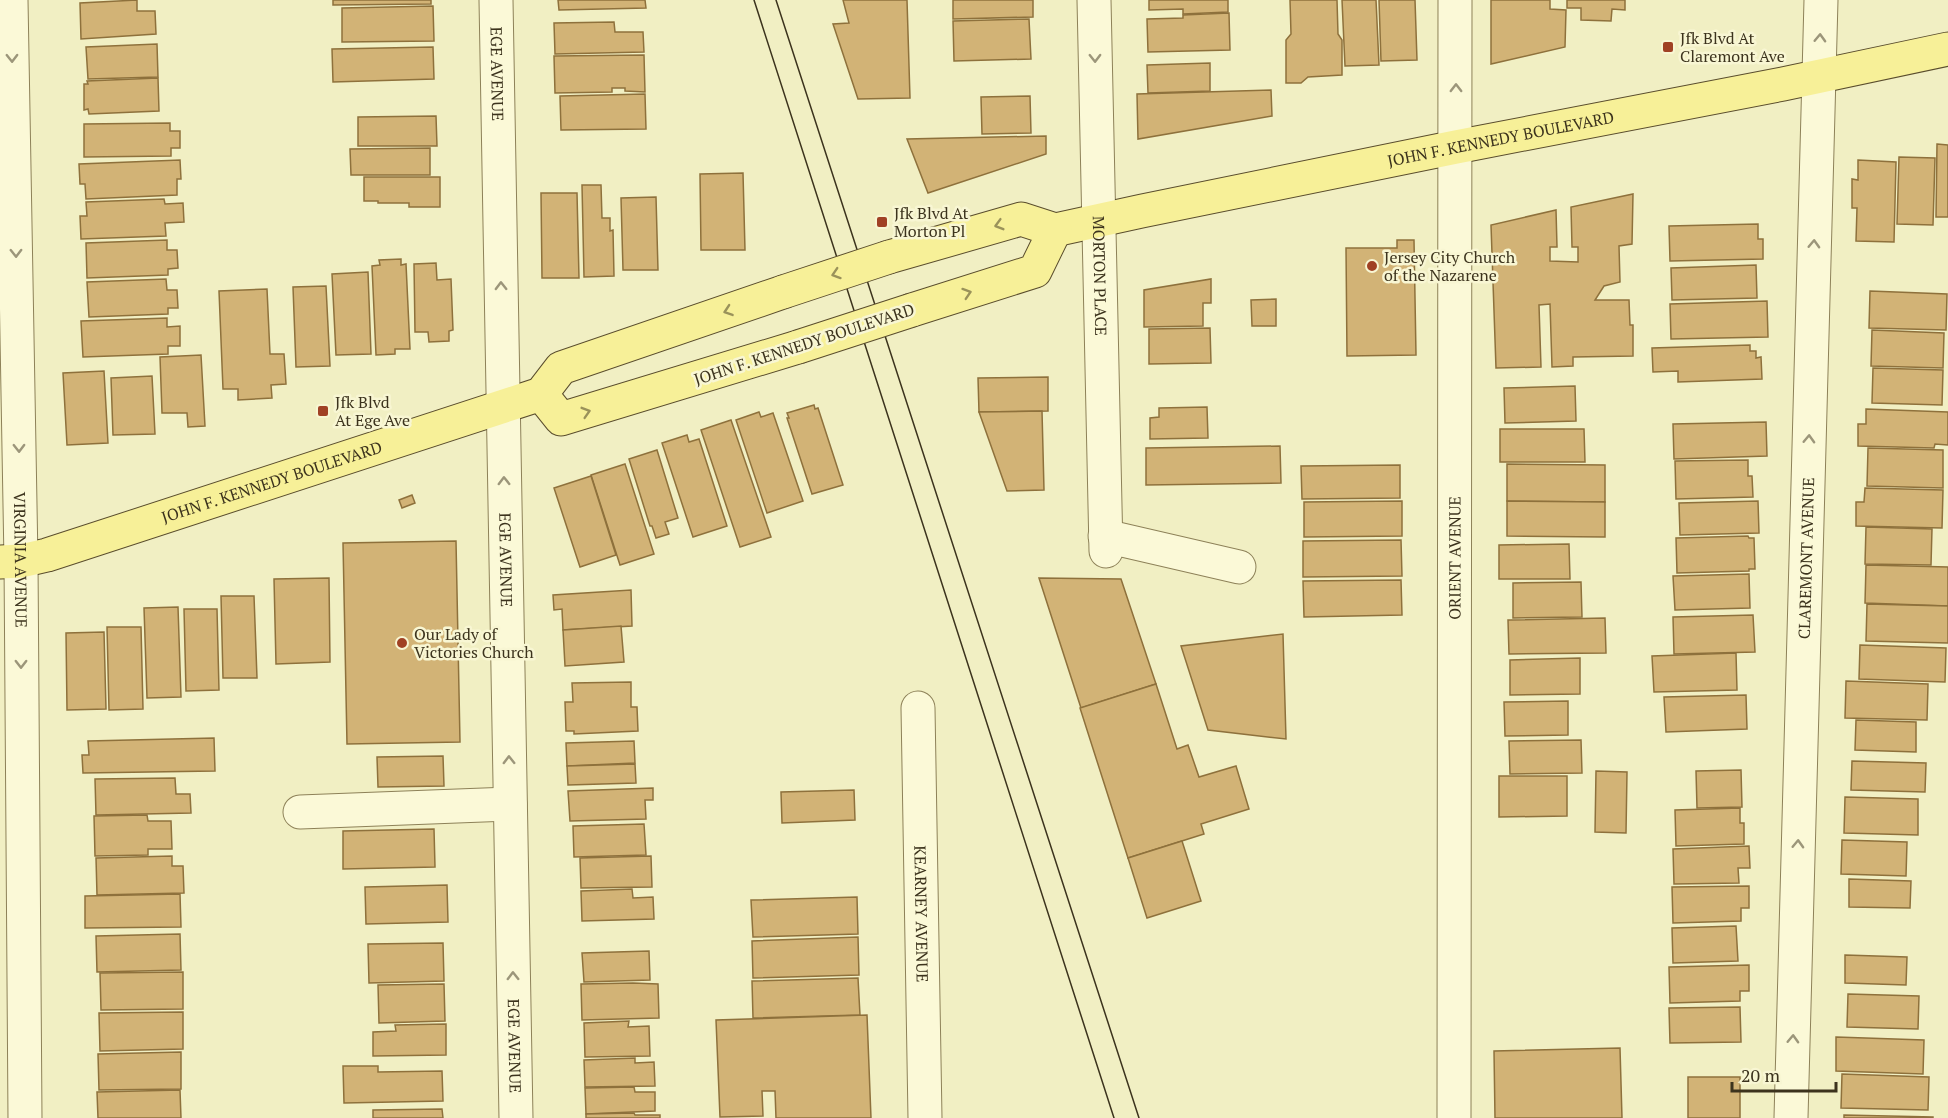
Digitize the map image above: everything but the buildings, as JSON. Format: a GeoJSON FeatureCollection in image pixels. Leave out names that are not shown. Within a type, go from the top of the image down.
{"type":"FeatureCollection","features":[{"type":"Feature","properties":{"kind":"main road","name":"JOHN F. KENNEDY BOULEVARD"},"geometry":{"type":"LineString","coordinates":[[10,562],[57,552],[541,394],[561,419],[798,347],[1035,271],[1055,231],[1098,220],[1456,147],[1819,77],[1948,49]]}},
{"type":"Feature","properties":{"kind":"main road"},"geometry":{"type":"LineString","coordinates":[[541,394],[561,368],[889,257],[1021,219],[1055,231]]}},
{"type":"Feature","properties":{"kind":"street","name":"VIRGINIA AVENUE"},"geometry":{"type":"LineString","coordinates":[[11,0],[11,1036],[25,1118]]}},
{"type":"Feature","properties":{"kind":"street","name":"EGE AVENUE"},"geometry":{"type":"LineString","coordinates":[[496,0],[516,1118]]}},
{"type":"Feature","properties":{"kind":"street","name":"MORTON PLACE"},"geometry":{"type":"LineString","coordinates":[[1095,0],[1105,544],[1239,567]]}},
{"type":"Feature","properties":{"kind":"street","name":"ORIENT AVENUE"},"geometry":{"type":"LineString","coordinates":[[1454,1118],[1455,0]]}},
{"type":"Feature","properties":{"kind":"street","name":"CLAREMONT AVENUE"},"geometry":{"type":"LineString","coordinates":[[1791,1118],[1821,0]]}},
{"type":"Feature","properties":{"kind":"street","name":"KEARNEY AVENUE"},"geometry":{"type":"LineString","coordinates":[[918,708],[925,1118]]}},
{"type":"Feature","properties":{"kind":"street"},"geometry":{"type":"LineString","coordinates":[[300,812],[510,804]]}},
{"type":"Feature","properties":{"kind":"tram line"},"geometry":{"type":"LineString","coordinates":[[754,0],[1114,1118]]}},
{"type":"Feature","properties":{"kind":"tram line"},"geometry":{"type":"LineString","coordinates":[[776,0],[1139,1118]]}},
{"type":"Feature","properties":{"kind":"place","name":"Jfk Blvd At Claremont Ave"},"geometry":{"type":"Point","coordinates":[1668,47]}},
{"type":"Feature","properties":{"kind":"place","name":"Jfk Blvd At Morton Pl"},"geometry":{"type":"Point","coordinates":[882,222]}},
{"type":"Feature","properties":{"kind":"place","name":"Jersey City Church of the Nazarene"},"geometry":{"type":"Point","coordinates":[1372,266]}},
{"type":"Feature","properties":{"kind":"place","name":"Jfk Blvd At Ege Ave"},"geometry":{"type":"Point","coordinates":[323,411]}},
{"type":"Feature","properties":{"kind":"place","name":"Our Lady of Victories Church"},"geometry":{"type":"Point","coordinates":[402,643]}}]}
